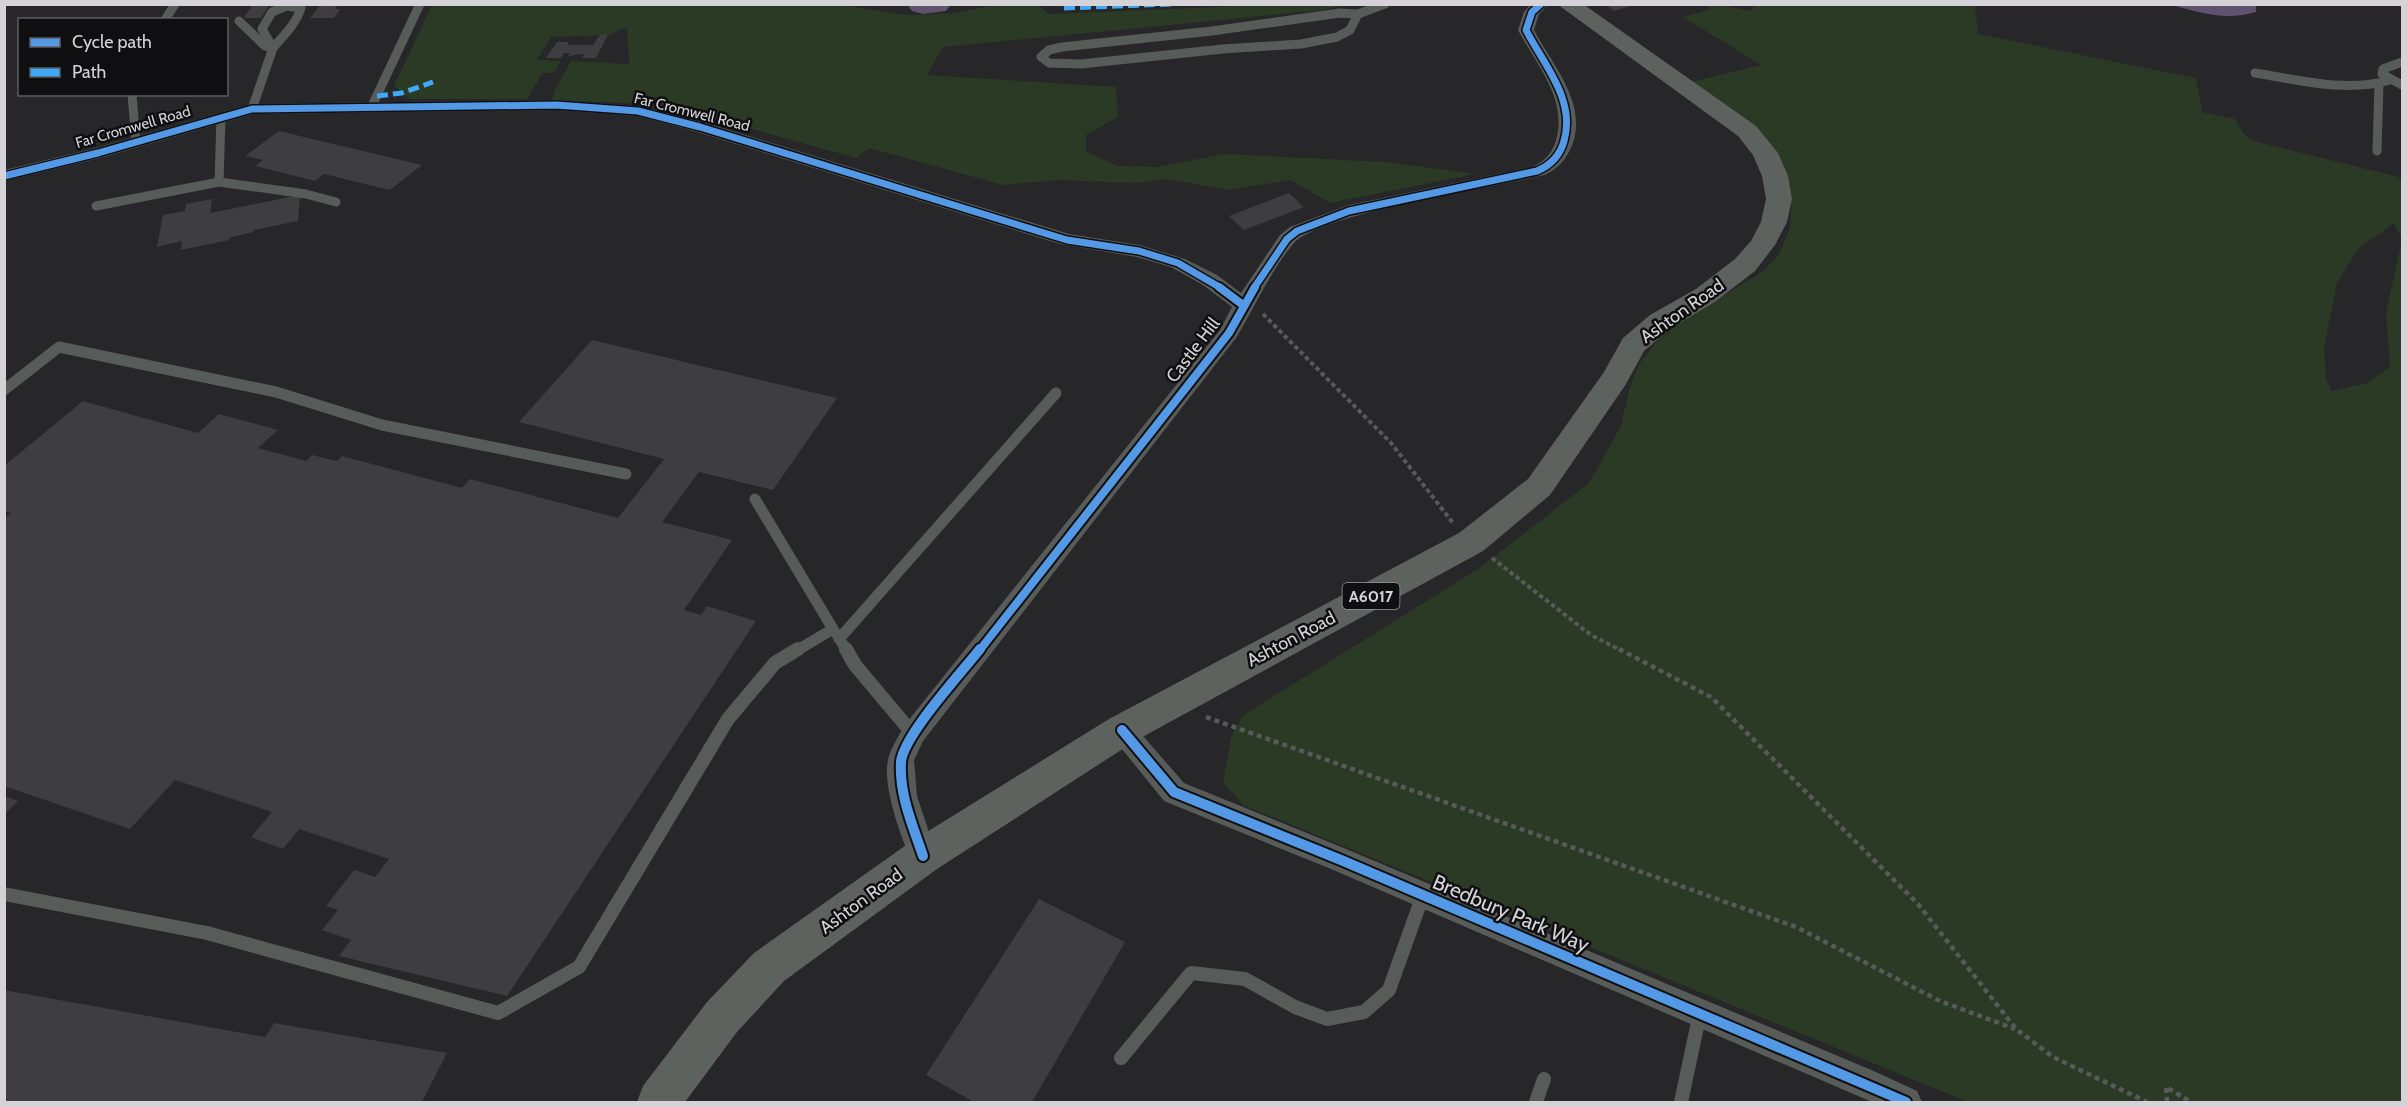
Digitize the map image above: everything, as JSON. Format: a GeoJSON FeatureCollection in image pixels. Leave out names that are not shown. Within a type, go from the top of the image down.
{"type":"FeatureCollection","features":[{"type":"Feature","properties":{"kind":"highway","name":"Ashton Road"},"geometry":{"type":"LineString","coordinates":[[659,1102],[722,1017],[769,967],[923,856],[1122,730],[1471,542],[1539,487],[1616,377],[1633,345],[1660,322],[1706,295],[1745,265],[1762,245],[1774,222],[1779,198],[1775,176],[1765,153],[1747,131],[1568,4]]}},
{"type":"Feature","properties":{"kind":"street","name":"Castle Hill"},"geometry":{"type":"LineString","coordinates":[[923,856],[903,796],[902,760],[913,734],[1229,333],[1243,305],[1279,248],[1297,231],[1349,211],[1538,171],[1553,164],[1570,124],[1558,87],[1526,30],[1532,12],[1541,4]]}},
{"type":"Feature","properties":{"kind":"street","name":"Far Cromwell Road"},"geometry":{"type":"LineString","coordinates":[[4,176],[252,109],[556,105],[638,111],[700,127],[1067,240],[1139,251],[1178,263],[1210,280],[1243,305]]}},
{"type":"Feature","properties":{"kind":"street","name":"Bredbury Park Way"},"geometry":{"type":"LineString","coordinates":[[1122,730],[1174,792],[1423,895],[1906,1102]]}},
{"type":"Feature","properties":{"kind":"lane"},"geometry":{"type":"LineString","coordinates":[[166,18],[176,4]]}},
{"type":"Feature","properties":{"kind":"lane"},"geometry":{"type":"LineString","coordinates":[[371,108],[420,4]]}},
{"type":"Feature","properties":{"kind":"lane"},"geometry":{"type":"LineString","coordinates":[[1358,14],[1350,30],[1338,37],[1301,44],[1223,49],[1081,64],[1049,63],[1041,57],[1049,50],[1062,47],[1221,30],[1340,13],[1358,14],[1385,4]]}},
{"type":"Feature","properties":{"kind":"lane"},"geometry":{"type":"LineString","coordinates":[[252,109],[273,48],[293,26],[300,15],[301,8],[280,7],[268,15],[262,29],[273,48]]}},
{"type":"Feature","properties":{"kind":"lane"},"geometry":{"type":"LineString","coordinates":[[239,21],[265,46],[273,48]]}},
{"type":"Feature","properties":{"kind":"lane"},"geometry":{"type":"LineString","coordinates":[[2403,62],[2383,69],[2382,74],[2403,85]]}},
{"type":"Feature","properties":{"kind":"lane"},"geometry":{"type":"LineString","coordinates":[[2255,73],[2303,81],[2379,86],[2390,80]]}},
{"type":"Feature","properties":{"kind":"lane"},"geometry":{"type":"LineString","coordinates":[[2377,151],[2379,86]]}},
{"type":"Feature","properties":{"kind":"lane"},"geometry":{"type":"LineString","coordinates":[[132,96],[136,142]]}},
{"type":"Feature","properties":{"kind":"lane"},"geometry":{"type":"LineString","coordinates":[[219,182],[221,118]]}},
{"type":"Feature","properties":{"kind":"lane"},"geometry":{"type":"LineString","coordinates":[[96,206],[219,182],[306,194],[336,202]]}},
{"type":"Feature","properties":{"kind":"lane"},"geometry":{"type":"LineString","coordinates":[[4,390],[58,347],[276,392],[382,425],[626,474]]}},
{"type":"Feature","properties":{"kind":"lane"},"geometry":{"type":"LineString","coordinates":[[4,894],[207,933],[498,1013],[579,967],[728,719],[775,663],[836,634],[1056,393]]}},
{"type":"Feature","properties":{"kind":"lane"},"geometry":{"type":"LineString","coordinates":[[754,499],[855,664],[913,734]]}},
{"type":"Feature","properties":{"kind":"lane"},"geometry":{"type":"LineString","coordinates":[[1121,1058],[1191,973],[1245,979],[1295,1007],[1327,1019],[1364,1012],[1389,990],[1423,895]]}},
{"type":"Feature","properties":{"kind":"lane"},"geometry":{"type":"LineString","coordinates":[[1681,1102],[1700,1013]]}},
{"type":"Feature","properties":{"kind":"lane"},"geometry":{"type":"LineString","coordinates":[[1536,1102],[1544,1079]]}},
{"type":"Feature","properties":{"kind":"path"},"geometry":{"type":"LineString","coordinates":[[1243,305],[1266,316],[1329,383],[1391,443],[1471,542],[1591,635],[1711,697],[1918,904],[2016,1029],[2053,1057],[2147,1102]]}},
{"type":"Feature","properties":{"kind":"path"},"geometry":{"type":"LineString","coordinates":[[1170,705],[1796,927],[1940,1001],[2016,1029]]}},
{"type":"Feature","properties":{"kind":"path"},"geometry":{"type":"LineString","coordinates":[[2167,1102],[2166,1087],[2191,1102]]}},
{"type":"Feature","properties":{"kind":"green space"},"geometry":{"type":"Polygon","coordinates":[[[834,4],[907,15],[954,13],[1003,4],[1039,5],[1049,14],[1267,5],[1342,5],[1324,10],[943,47],[927,75],[1116,87],[1118,117],[1086,135],[1086,151],[1117,166],[1157,167],[1224,154],[1386,162],[1476,174],[1330,203],[1291,180],[1228,190],[1168,179],[1134,183],[1060,180],[1003,185],[869,148],[856,158],[667,105],[552,100],[571,61],[629,64],[627,27],[609,35],[551,37],[537,60],[561,61],[554,73],[543,73],[527,99],[410,99],[394,86],[432,5],[834,4]]]}},
{"type":"Feature","properties":{"kind":"green space"},"geometry":{"type":"Polygon","coordinates":[[[1709,4],[1750,11],[1756,4],[1975,6],[1978,34],[2196,78],[2202,112],[2235,119],[2244,134],[2254,141],[2399,177],[2402,184],[2402,240],[2402,1102],[1968,1102],[1243,805],[1223,782],[1231,738],[1242,716],[1478,569],[1589,483],[1621,426],[1629,390],[1639,364],[1658,340],[1679,323],[1762,272],[1779,254],[1790,228],[1792,198],[1786,176],[1691,82],[1761,65],[1683,17],[1709,10],[1709,4]],[[2394,223],[2358,249],[2337,283],[2324,348],[2326,379],[2332,391],[2367,383],[2390,367],[2386,312],[2402,240],[2394,223]]]}},
{"type":"Feature","properties":{"kind":"shaded area"},"geometry":{"type":"Polygon","coordinates":[[[2172,5],[2256,5],[2256,12],[2224,16],[2172,5]]]}},
{"type":"Feature","properties":{"kind":"building"},"geometry":{"type":"Polygon","coordinates":[[[253,4],[270,4],[261,18],[244,18],[253,4]]]}},
{"type":"Feature","properties":{"kind":"building"},"geometry":{"type":"Polygon","coordinates":[[[321,4],[338,4],[335,9],[340,9],[334,18],[310,18],[321,4]]]}},
{"type":"Feature","properties":{"kind":"building"},"geometry":{"type":"Polygon","coordinates":[[[1605,4],[1635,4],[1635,5],[1614,11],[1605,4]]]}},
{"type":"Feature","properties":{"kind":"building"},"geometry":{"type":"Polygon","coordinates":[[[600,35],[608,35],[596,58],[582,58],[584,54],[568,56],[570,53],[564,53],[561,58],[546,58],[557,42],[568,42],[568,45],[593,45],[600,35]]]}},
{"type":"Feature","properties":{"kind":"building"},"geometry":{"type":"Polygon","coordinates":[[[279,131],[422,165],[390,190],[324,174],[315,181],[255,166],[263,160],[245,156],[279,131]]]}},
{"type":"Feature","properties":{"kind":"building"},"geometry":{"type":"Polygon","coordinates":[[[1289,193],[1304,207],[1244,230],[1229,216],[1289,193]]]}},
{"type":"Feature","properties":{"kind":"building"},"geometry":{"type":"Polygon","coordinates":[[[300,195],[298,221],[254,230],[229,238],[229,240],[181,250],[182,241],[157,247],[163,215],[185,211],[186,204],[212,199],[210,213],[300,195]]]}},
{"type":"Feature","properties":{"kind":"building"},"geometry":{"type":"Polygon","coordinates":[[[592,340],[837,398],[773,490],[699,472],[662,522],[732,540],[684,610],[701,615],[707,606],[756,621],[507,996],[339,956],[351,940],[322,930],[338,910],[326,906],[354,870],[375,877],[389,859],[299,829],[283,849],[251,837],[272,812],[175,780],[130,829],[4,786],[4,519],[11,513],[4,511],[4,466],[83,401],[198,433],[219,414],[278,430],[258,448],[306,461],[312,455],[337,461],[342,456],[462,488],[470,479],[618,518],[664,459],[519,422],[592,340]]]}},
{"type":"Feature","properties":{"kind":"building"},"geometry":{"type":"Polygon","coordinates":[[[4,796],[18,801],[4,815],[4,796]]]}},
{"type":"Feature","properties":{"kind":"building"},"geometry":{"type":"Polygon","coordinates":[[[1039,899],[1125,942],[1032,1102],[974,1102],[926,1075],[1039,899]]]}},
{"type":"Feature","properties":{"kind":"building"},"geometry":{"type":"Polygon","coordinates":[[[4,990],[265,1037],[274,1023],[447,1053],[422,1102],[4,1102],[4,990]]]}},
{"type":"Feature","properties":{"kind":"waterway"},"geometry":{"type":"LineString","coordinates":[[923,4],[935,4]]}},
{"type":"Feature","properties":{"kind":"marked path"},"geometry":{"type":"LineString","coordinates":[[1064,8],[1171,4]]}},
{"type":"Feature","properties":{"kind":"marked path"},"geometry":{"type":"LineString","coordinates":[[377,96],[402,93],[433,82]]}},
{"type":"Feature","properties":{"kind":"cycle path"},"geometry":{"type":"LineString","coordinates":[[923,856],[903,796],[901,760],[913,734],[1229,333],[1243,305],[1287,239],[1297,231],[1349,211],[1537,171],[1550,165],[1556,159],[1568,130],[1568,115],[1558,86],[1526,30],[1532,12],[1541,4]]}},
{"type":"Feature","properties":{"kind":"cycle path"},"geometry":{"type":"LineString","coordinates":[[4,176],[98,153],[252,109],[556,105],[638,111],[700,127],[1067,240],[1139,251],[1178,263],[1210,280],[1243,305]]}},
{"type":"Feature","properties":{"kind":"cycle path"},"geometry":{"type":"LineString","coordinates":[[1122,730],[1174,792],[1341,860],[1906,1102]]}}]}
